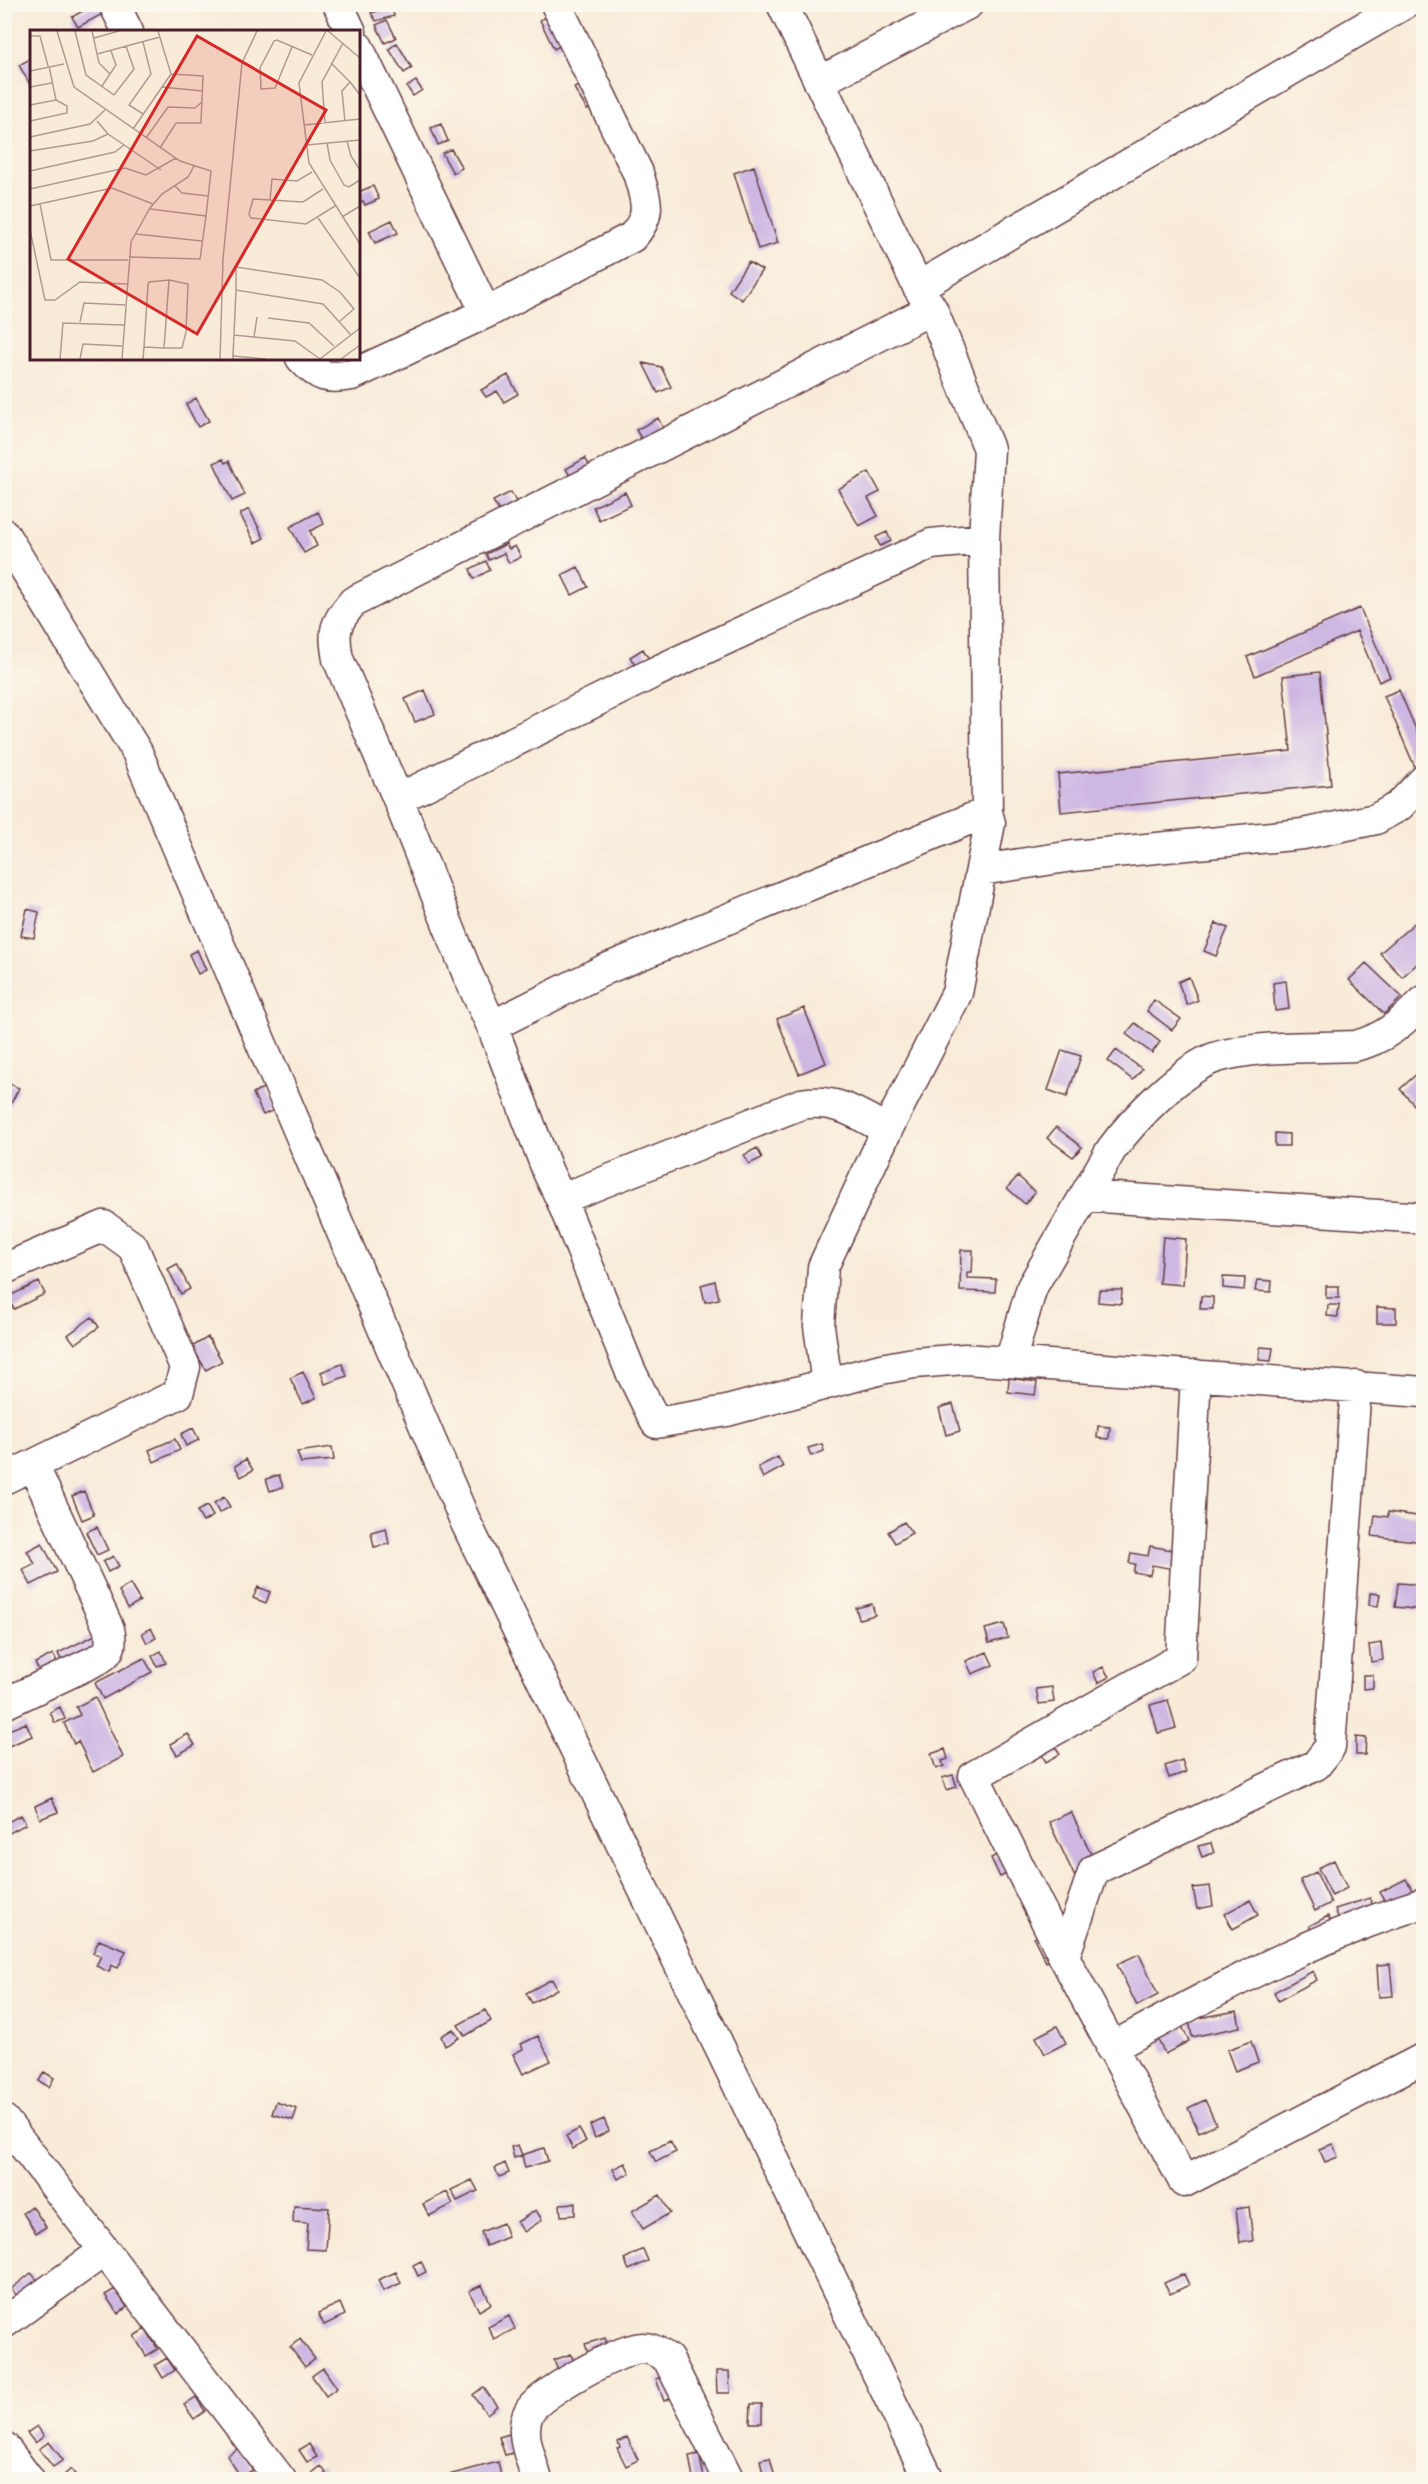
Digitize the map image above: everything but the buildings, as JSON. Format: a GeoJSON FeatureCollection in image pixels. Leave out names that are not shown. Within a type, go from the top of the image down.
{"type":"FeatureCollection","features":[{"type":"Feature","properties":{"kind":"street"},"geometry":{"type":"LineString","coordinates":[[114,4],[127,30]]}},
{"type":"Feature","properties":{"kind":"street"},"geometry":{"type":"LineString","coordinates":[[338,4],[350,30]]}},
{"type":"Feature","properties":{"kind":"street"},"geometry":{"type":"LineString","coordinates":[[303,360],[310,369],[330,378],[352,375],[486,313],[632,237],[641,228],[647,214],[646,200],[638,173],[556,4]]}},
{"type":"Feature","properties":{"kind":"street"},"geometry":{"type":"LineString","coordinates":[[782,4],[925,298],[989,449],[984,539],[987,812],[990,823],[957,993],[887,1130],[822,1267],[819,1326],[827,1384]]}},
{"type":"Feature","properties":{"kind":"street"},"geometry":{"type":"LineString","coordinates":[[819,82],[968,4]]}},
{"type":"Feature","properties":{"kind":"street"},"geometry":{"type":"LineString","coordinates":[[1404,4],[925,298],[353,602],[340,617],[334,637],[338,659],[398,799],[468,975],[492,1026],[548,1172],[630,1370],[656,1423],[708,1415],[880,1369],[914,1363],[965,1359],[1424,1392]]}},
{"type":"Feature","properties":{"kind":"street"},"geometry":{"type":"LineString","coordinates":[[360,51],[486,313]]}},
{"type":"Feature","properties":{"kind":"street"},"geometry":{"type":"LineString","coordinates":[[4,534],[137,752],[466,1523],[929,2480]]}},
{"type":"Feature","properties":{"kind":"street"},"geometry":{"type":"LineString","coordinates":[[398,799],[655,672],[931,544],[984,539]]}},
{"type":"Feature","properties":{"kind":"street"},"geometry":{"type":"LineString","coordinates":[[981,870],[1073,856],[1303,834],[1376,819],[1399,806],[1424,780]]}},
{"type":"Feature","properties":{"kind":"street"},"geometry":{"type":"LineString","coordinates":[[492,1026],[606,969],[987,812]]}},
{"type":"Feature","properties":{"kind":"street"},"geometry":{"type":"LineString","coordinates":[[1010,1362],[1032,1287],[1111,1150],[1125,1131],[1179,1079],[1197,1066],[1215,1058],[1240,1052],[1355,1046],[1372,1042],[1390,1032],[1424,1001]]}},
{"type":"Feature","properties":{"kind":"street"},"geometry":{"type":"LineString","coordinates":[[561,1199],[801,1104],[819,1101],[834,1104],[887,1130]]}},
{"type":"Feature","properties":{"kind":"street"},"geometry":{"type":"LineString","coordinates":[[1084,1196],[1424,1218]]}},
{"type":"Feature","properties":{"kind":"street"},"geometry":{"type":"LineString","coordinates":[[4,1269],[104,1226],[133,1248],[185,1366],[178,1394],[4,1479]]}},
{"type":"Feature","properties":{"kind":"street"},"geometry":{"type":"LineString","coordinates":[[1196,1375],[1181,1658],[974,1776],[1111,2048],[1184,2182],[1424,2058]]}},
{"type":"Feature","properties":{"kind":"street"},"geometry":{"type":"LineString","coordinates":[[1064,1957],[1095,1870],[1316,1765],[1330,1748],[1356,1386]]}},
{"type":"Feature","properties":{"kind":"street"},"geometry":{"type":"LineString","coordinates":[[4,1704],[99,1659],[110,1650],[111,1642],[109,1629],[33,1465]]}},
{"type":"Feature","properties":{"kind":"street"},"geometry":{"type":"LineString","coordinates":[[1111,2048],[1242,1978],[1305,1948],[1387,1914],[1424,1903]]}},
{"type":"Feature","properties":{"kind":"street"},"geometry":{"type":"LineString","coordinates":[[4,2120],[281,2480]]}},
{"type":"Feature","properties":{"kind":"street"},"geometry":{"type":"LineString","coordinates":[[4,2323],[104,2251]]}},
{"type":"Feature","properties":{"kind":"street"},"geometry":{"type":"LineString","coordinates":[[537,2480],[526,2442],[525,2426],[529,2412],[540,2399],[586,2371],[633,2349],[645,2348],[658,2352],[668,2359],[729,2480]]}},
{"type":"Feature","properties":{"kind":"street"},"geometry":{"type":"LineString","coordinates":[[4,2447],[29,2480]]}}]}
